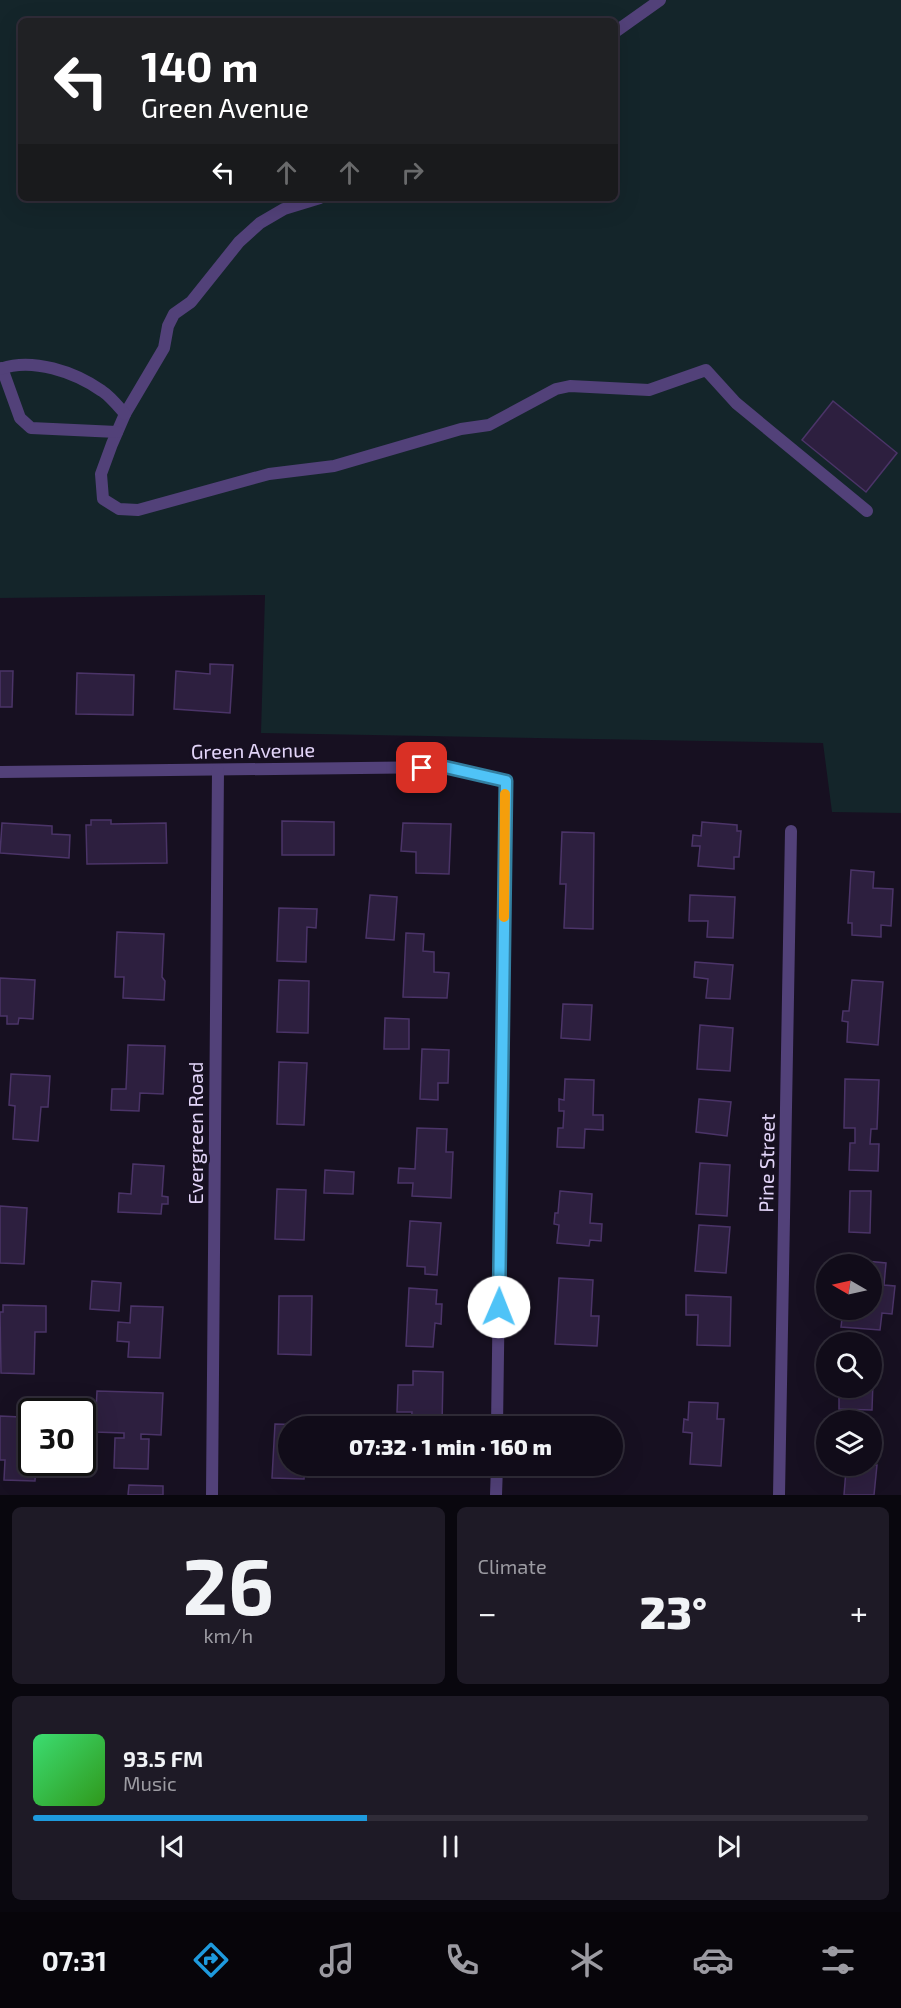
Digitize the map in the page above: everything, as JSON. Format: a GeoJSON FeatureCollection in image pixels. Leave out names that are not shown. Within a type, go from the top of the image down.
{"type":"FeatureCollection","features":[{"type":"Feature","properties":{"kind":"street"},"geometry":{"type":"LineString","coordinates":[[618,30],[660,0]]}},
{"type":"Feature","properties":{"kind":"street"},"geometry":{"type":"LineString","coordinates":[[310,201],[284,209],[260,223],[239,242],[191,302],[174,314],[168,326],[165,348],[125,414],[117,432],[101,474],[103,499],[119,509],[138,510],[269,474],[334,466],[461,429],[489,425],[556,389],[570,386],[649,390],[706,370],[736,403],[867,511]]}},
{"type":"Feature","properties":{"kind":"street"},"geometry":{"type":"LineString","coordinates":[[117,432],[31,428],[20,418],[1,369],[12,365],[37,366],[69,373],[103,392],[125,414]]}},
{"type":"Feature","properties":{"kind":"street","name":"Green Avenue"},"geometry":{"type":"LineString","coordinates":[[0,772],[445,767],[506,781],[497,1416]]}},
{"type":"Feature","properties":{"kind":"street","name":"Evergreen Road"},"geometry":{"type":"LineString","coordinates":[[212,1495],[218,770]]}},
{"type":"Feature","properties":{"kind":"street","name":"Pine Street"},"geometry":{"type":"LineString","coordinates":[[779,1495],[791,831]]}},
{"type":"Feature","properties":{"kind":"street"},"geometry":{"type":"LineString","coordinates":[[496,1495],[497,1476]]}},
{"type":"Feature","properties":{"kind":"shaded area"},"geometry":{"type":"Polygon","coordinates":[[[0,0],[901,0],[901,813],[832,812],[823,743],[261,733],[265,595],[0,598],[0,0]]]}},
{"type":"Feature","properties":{"kind":"building"},"geometry":{"type":"Polygon","coordinates":[[[833,401],[897,453],[866,492],[802,440],[833,401]]]}},
{"type":"Feature","properties":{"kind":"building"},"geometry":{"type":"Polygon","coordinates":[[[210,664],[233,665],[230,713],[174,709],[176,671],[210,674],[210,664]]]}},
{"type":"Feature","properties":{"kind":"building"},"geometry":{"type":"Polygon","coordinates":[[[0,671],[13,671],[12,707],[0,707],[0,671]]]}},
{"type":"Feature","properties":{"kind":"building"},"geometry":{"type":"Polygon","coordinates":[[[77,673],[134,675],[133,715],[76,714],[77,673]]]}},
{"type":"Feature","properties":{"kind":"building"},"geometry":{"type":"Polygon","coordinates":[[[91,820],[111,820],[111,824],[166,823],[167,863],[87,864],[86,825],[91,825],[91,820]]]}},
{"type":"Feature","properties":{"kind":"building"},"geometry":{"type":"Polygon","coordinates":[[[282,821],[334,822],[334,855],[282,855],[282,821]]]}},
{"type":"Feature","properties":{"kind":"building"},"geometry":{"type":"Polygon","coordinates":[[[702,822],[737,825],[737,831],[741,831],[739,857],[734,857],[734,869],[698,866],[700,846],[692,846],[693,835],[701,836],[702,822]]]}},
{"type":"Feature","properties":{"kind":"building"},"geometry":{"type":"Polygon","coordinates":[[[2,823],[52,826],[52,834],[70,835],[69,858],[0,853],[2,823]]]}},
{"type":"Feature","properties":{"kind":"building"},"geometry":{"type":"Polygon","coordinates":[[[403,823],[451,824],[449,874],[416,873],[416,852],[401,851],[403,823]]]}},
{"type":"Feature","properties":{"kind":"building"},"geometry":{"type":"Polygon","coordinates":[[[562,832],[594,833],[593,929],[564,928],[566,884],[560,884],[562,832]]]}},
{"type":"Feature","properties":{"kind":"building"},"geometry":{"type":"Polygon","coordinates":[[[851,870],[874,872],[873,888],[893,889],[891,926],[881,925],[881,937],[852,935],[852,923],[848,923],[851,870]]]}},
{"type":"Feature","properties":{"kind":"building"},"geometry":{"type":"Polygon","coordinates":[[[370,895],[397,897],[394,940],[366,938],[370,895]]]}},
{"type":"Feature","properties":{"kind":"building"},"geometry":{"type":"Polygon","coordinates":[[[690,895],[735,897],[733,938],[707,937],[708,921],[689,921],[690,895]]]}},
{"type":"Feature","properties":{"kind":"building"},"geometry":{"type":"Polygon","coordinates":[[[279,908],[317,909],[316,928],[307,927],[306,962],[277,961],[279,908]]]}},
{"type":"Feature","properties":{"kind":"building"},"geometry":{"type":"Polygon","coordinates":[[[117,932],[164,934],[162,977],[165,981],[164,1000],[123,998],[124,977],[115,977],[117,932]]]}},
{"type":"Feature","properties":{"kind":"building"},"geometry":{"type":"Polygon","coordinates":[[[406,933],[424,934],[423,951],[434,952],[434,972],[449,973],[447,998],[403,997],[406,933]]]}},
{"type":"Feature","properties":{"kind":"building"},"geometry":{"type":"Polygon","coordinates":[[[695,962],[733,965],[730,999],[706,998],[708,979],[694,977],[695,962]]]}},
{"type":"Feature","properties":{"kind":"building"},"geometry":{"type":"Polygon","coordinates":[[[0,978],[35,980],[33,1019],[19,1018],[18,1024],[7,1024],[7,1016],[0,1016],[0,978]]]}},
{"type":"Feature","properties":{"kind":"building"},"geometry":{"type":"Polygon","coordinates":[[[279,980],[309,981],[308,1033],[277,1032],[279,980]]]}},
{"type":"Feature","properties":{"kind":"building"},"geometry":{"type":"Polygon","coordinates":[[[852,980],[883,982],[878,1045],[847,1042],[848,1022],[842,1021],[843,1011],[849,1011],[852,980]]]}},
{"type":"Feature","properties":{"kind":"building"},"geometry":{"type":"Polygon","coordinates":[[[563,1004],[592,1005],[590,1040],[561,1038],[563,1004]]]}},
{"type":"Feature","properties":{"kind":"building"},"geometry":{"type":"Polygon","coordinates":[[[385,1018],[409,1019],[409,1049],[384,1049],[385,1018]]]}},
{"type":"Feature","properties":{"kind":"building"},"geometry":{"type":"Polygon","coordinates":[[[700,1025],[733,1028],[730,1071],[697,1069],[700,1025]]]}},
{"type":"Feature","properties":{"kind":"building"},"geometry":{"type":"Polygon","coordinates":[[[128,1045],[165,1046],[163,1094],[140,1093],[139,1111],[111,1110],[112,1089],[126,1089],[128,1045]]]}},
{"type":"Feature","properties":{"kind":"building"},"geometry":{"type":"Polygon","coordinates":[[[422,1049],[449,1050],[448,1083],[438,1083],[438,1100],[420,1099],[422,1049]]]}},
{"type":"Feature","properties":{"kind":"building"},"geometry":{"type":"Polygon","coordinates":[[[279,1062],[307,1063],[304,1125],[277,1124],[279,1062]]]}},
{"type":"Feature","properties":{"kind":"building"},"geometry":{"type":"Polygon","coordinates":[[[11,1074],[50,1076],[48,1107],[41,1107],[38,1141],[13,1139],[15,1106],[9,1105],[11,1074]]]}},
{"type":"Feature","properties":{"kind":"building"},"geometry":{"type":"Polygon","coordinates":[[[565,1079],[594,1080],[593,1115],[603,1115],[603,1130],[585,1129],[584,1148],[557,1147],[558,1128],[563,1128],[564,1111],[559,1111],[559,1099],[564,1100],[565,1079]]]}},
{"type":"Feature","properties":{"kind":"building"},"geometry":{"type":"Polygon","coordinates":[[[845,1079],[879,1080],[877,1129],[871,1129],[870,1144],[879,1144],[878,1171],[849,1170],[850,1143],[855,1143],[855,1128],[844,1128],[845,1079]]]}},
{"type":"Feature","properties":{"kind":"building"},"geometry":{"type":"Polygon","coordinates":[[[699,1099],[731,1102],[727,1136],[696,1132],[699,1099]]]}},
{"type":"Feature","properties":{"kind":"building"},"geometry":{"type":"Polygon","coordinates":[[[417,1128],[447,1129],[446,1152],[453,1152],[451,1198],[412,1196],[413,1183],[398,1183],[399,1168],[415,1169],[417,1128]]]}},
{"type":"Feature","properties":{"kind":"building"},"geometry":{"type":"Polygon","coordinates":[[[700,1163],[730,1165],[727,1216],[696,1214],[700,1163]]]}},
{"type":"Feature","properties":{"kind":"building"},"geometry":{"type":"Polygon","coordinates":[[[133,1164],[164,1166],[162,1196],[168,1197],[168,1204],[162,1204],[161,1214],[118,1212],[119,1193],[131,1194],[133,1164]]]}},
{"type":"Feature","properties":{"kind":"building"},"geometry":{"type":"Polygon","coordinates":[[[325,1170],[354,1172],[353,1194],[324,1193],[325,1170]]]}},
{"type":"Feature","properties":{"kind":"building"},"geometry":{"type":"Polygon","coordinates":[[[277,1189],[306,1190],[304,1240],[275,1239],[277,1189]]]}},
{"type":"Feature","properties":{"kind":"building"},"geometry":{"type":"Polygon","coordinates":[[[560,1191],[592,1194],[590,1223],[602,1224],[601,1241],[590,1240],[589,1246],[557,1243],[559,1225],[554,1224],[555,1213],[558,1213],[560,1191]]]}},
{"type":"Feature","properties":{"kind":"building"},"geometry":{"type":"Polygon","coordinates":[[[850,1191],[871,1191],[870,1233],[849,1232],[850,1191]]]}},
{"type":"Feature","properties":{"kind":"building"},"geometry":{"type":"Polygon","coordinates":[[[0,1206],[27,1208],[24,1264],[0,1263],[0,1206]]]}},
{"type":"Feature","properties":{"kind":"building"},"geometry":{"type":"Polygon","coordinates":[[[410,1221],[441,1223],[437,1275],[425,1274],[425,1267],[407,1266],[410,1221]]]}},
{"type":"Feature","properties":{"kind":"building"},"geometry":{"type":"Polygon","coordinates":[[[699,1225],[730,1227],[726,1273],[695,1271],[699,1225]]]}},
{"type":"Feature","properties":{"kind":"building"},"geometry":{"type":"Polygon","coordinates":[[[882,1263],[886,1263],[884,1285],[895,1286],[892,1314],[882,1313],[882,1263]]]}},
{"type":"Feature","properties":{"kind":"building"},"geometry":{"type":"Polygon","coordinates":[[[559,1278],[593,1280],[591,1316],[599,1316],[597,1346],[555,1344],[559,1278]]]}},
{"type":"Feature","properties":{"kind":"building"},"geometry":{"type":"Polygon","coordinates":[[[92,1281],[121,1283],[119,1311],[90,1309],[92,1281]]]}},
{"type":"Feature","properties":{"kind":"building"},"geometry":{"type":"Polygon","coordinates":[[[409,1288],[437,1290],[436,1304],[442,1304],[441,1324],[435,1323],[433,1347],[406,1346],[409,1288]]]}},
{"type":"Feature","properties":{"kind":"building"},"geometry":{"type":"Polygon","coordinates":[[[686,1295],[731,1297],[730,1346],[697,1345],[698,1315],[686,1315],[686,1295]]]}},
{"type":"Feature","properties":{"kind":"building"},"geometry":{"type":"Polygon","coordinates":[[[279,1296],[312,1296],[311,1355],[278,1354],[279,1296]]]}},
{"type":"Feature","properties":{"kind":"building"},"geometry":{"type":"Polygon","coordinates":[[[3,1305],[46,1306],[46,1332],[35,1332],[34,1374],[1,1373],[0,1312],[3,1312],[3,1305]]]}},
{"type":"Feature","properties":{"kind":"building"},"geometry":{"type":"Polygon","coordinates":[[[131,1306],[163,1307],[160,1358],[128,1357],[129,1342],[117,1341],[118,1322],[130,1323],[131,1306]]]}},
{"type":"Feature","properties":{"kind":"building"},"geometry":{"type":"Polygon","coordinates":[[[842,1320],[881,1320],[880,1330],[841,1327],[842,1320]]]}},
{"type":"Feature","properties":{"kind":"building"},"geometry":{"type":"Polygon","coordinates":[[[413,1371],[443,1372],[442,1416],[412,1416],[412,1412],[397,1412],[398,1385],[413,1385],[413,1371]]]}},
{"type":"Feature","properties":{"kind":"building"},"geometry":{"type":"Polygon","coordinates":[[[97,1391],[163,1393],[161,1435],[141,1434],[141,1439],[149,1439],[148,1469],[114,1468],[115,1438],[124,1438],[124,1433],[96,1432],[97,1391]]]}},
{"type":"Feature","properties":{"kind":"building"},"geometry":{"type":"Polygon","coordinates":[[[839,1398],[872,1398],[872,1410],[839,1409],[839,1398]]]}},
{"type":"Feature","properties":{"kind":"building"},"geometry":{"type":"Polygon","coordinates":[[[689,1402],[718,1403],[717,1419],[724,1419],[721,1466],[690,1464],[692,1433],[683,1432],[684,1419],[688,1420],[689,1402]]]}},
{"type":"Feature","properties":{"kind":"building"},"geometry":{"type":"Polygon","coordinates":[[[0,1416],[18,1417],[18,1476],[35,1476],[35,1481],[4,1480],[5,1460],[0,1460],[0,1416]]]}},
{"type":"Feature","properties":{"kind":"building"},"geometry":{"type":"Polygon","coordinates":[[[275,1424],[278,1424],[278,1476],[304,1476],[304,1479],[272,1478],[275,1424]]]}},
{"type":"Feature","properties":{"kind":"building"},"geometry":{"type":"Polygon","coordinates":[[[846,1476],[876,1476],[874,1495],[844,1495],[846,1476]]]}},
{"type":"Feature","properties":{"kind":"building"},"geometry":{"type":"Polygon","coordinates":[[[129,1485],[163,1486],[163,1495],[128,1495],[129,1485]]]}},
{"type":"Feature","properties":{"kind":"slow traffic"},"geometry":{"type":"LineString","coordinates":[[504,917],[505,794]]}},
{"type":"Feature","properties":{"kind":"route"},"geometry":{"type":"LineString","coordinates":[[422,768],[445,767],[506,781],[499,1307]]}}]}
